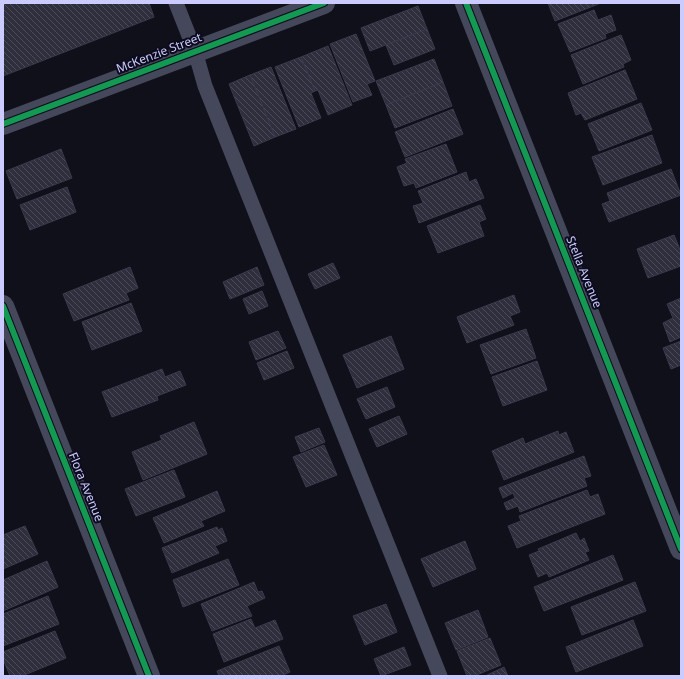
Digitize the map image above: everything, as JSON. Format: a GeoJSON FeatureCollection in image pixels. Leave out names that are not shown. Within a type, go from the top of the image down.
{"type":"FeatureCollection","features":[{"type":"Feature","properties":{"kind":"street","name":"McKenzie Street"},"geometry":{"type":"LineString","coordinates":[[3,124],[324,3]]}},
{"type":"Feature","properties":{"kind":"street","name":"Stella Avenue"},"geometry":{"type":"LineString","coordinates":[[466,3],[681,549]]}},
{"type":"Feature","properties":{"kind":"street","name":"Flora Avenue"},"geometry":{"type":"LineString","coordinates":[[3,306],[149,676]]}},
{"type":"Feature","properties":{"kind":"lane"},"geometry":{"type":"LineString","coordinates":[[176,3],[195,51],[211,101],[440,676]]}},
{"type":"Feature","properties":{"kind":"building"},"geometry":{"type":"Polygon","coordinates":[[[3,3],[149,3],[154,17],[3,76],[3,3]]]}},
{"type":"Feature","properties":{"kind":"building"},"geometry":{"type":"Polygon","coordinates":[[[548,3],[601,3],[555,21],[548,3]]]}},
{"type":"Feature","properties":{"kind":"building"},"geometry":{"type":"Polygon","coordinates":[[[418,6],[427,29],[370,51],[361,28],[418,6]]]}},
{"type":"Feature","properties":{"kind":"building"},"geometry":{"type":"Polygon","coordinates":[[[594,10],[598,20],[611,15],[616,30],[605,34],[606,38],[570,52],[558,24],[594,10]]]}},
{"type":"Feature","properties":{"kind":"building"},"geometry":{"type":"Polygon","coordinates":[[[427,29],[435,49],[394,65],[386,45],[427,29]]]}},
{"type":"Feature","properties":{"kind":"building"},"geometry":{"type":"Polygon","coordinates":[[[356,34],[375,81],[367,84],[372,95],[353,102],[330,44],[356,34]]]}},
{"type":"Feature","properties":{"kind":"building"},"geometry":{"type":"Polygon","coordinates":[[[621,35],[631,60],[623,64],[624,67],[583,84],[571,55],[621,35]]]}},
{"type":"Feature","properties":{"kind":"building"},"geometry":{"type":"Polygon","coordinates":[[[328,46],[352,105],[328,115],[318,90],[315,91],[301,57],[328,46]]]}},
{"type":"Feature","properties":{"kind":"building"},"geometry":{"type":"Polygon","coordinates":[[[301,57],[315,91],[311,93],[321,118],[299,127],[275,67],[301,57]]]}},
{"type":"Feature","properties":{"kind":"building"},"geometry":{"type":"Polygon","coordinates":[[[434,59],[443,82],[386,105],[376,81],[434,59]]]}},
{"type":"Feature","properties":{"kind":"building"},"geometry":{"type":"Polygon","coordinates":[[[271,67],[296,129],[275,137],[250,75],[271,67]]]}},
{"type":"Feature","properties":{"kind":"building"},"geometry":{"type":"Polygon","coordinates":[[[625,70],[637,99],[585,120],[581,113],[576,115],[568,93],[625,70]]]}},
{"type":"Feature","properties":{"kind":"building"},"geometry":{"type":"Polygon","coordinates":[[[250,75],[275,137],[254,146],[229,84],[250,75]]]}},
{"type":"Feature","properties":{"kind":"building"},"geometry":{"type":"Polygon","coordinates":[[[443,82],[452,106],[395,128],[386,105],[443,82]]]}},
{"type":"Feature","properties":{"kind":"building"},"geometry":{"type":"Polygon","coordinates":[[[641,103],[652,130],[599,151],[588,124],[641,103]]]}},
{"type":"Feature","properties":{"kind":"building"},"geometry":{"type":"Polygon","coordinates":[[[453,109],[463,134],[405,157],[395,132],[453,109]]]}},
{"type":"Feature","properties":{"kind":"building"},"geometry":{"type":"Polygon","coordinates":[[[652,135],[662,163],[603,185],[592,157],[652,135]]]}},
{"type":"Feature","properties":{"kind":"building"},"geometry":{"type":"Polygon","coordinates":[[[446,144],[457,172],[416,188],[414,183],[404,186],[397,167],[407,163],[405,159],[446,144]]]}},
{"type":"Feature","properties":{"kind":"building"},"geometry":{"type":"Polygon","coordinates":[[[61,149],[72,178],[17,199],[6,171],[61,149]]]}},
{"type":"Feature","properties":{"kind":"building"},"geometry":{"type":"Polygon","coordinates":[[[671,169],[681,195],[609,222],[602,204],[610,201],[607,193],[671,169]]]}},
{"type":"Feature","properties":{"kind":"building"},"geometry":{"type":"Polygon","coordinates":[[[466,172],[469,182],[476,179],[484,198],[419,223],[413,206],[423,203],[418,191],[466,172]]]}},
{"type":"Feature","properties":{"kind":"building"},"geometry":{"type":"Polygon","coordinates":[[[67,187],[76,212],[30,230],[20,205],[67,187]]]}},
{"type":"Feature","properties":{"kind":"building"},"geometry":{"type":"Polygon","coordinates":[[[480,205],[486,219],[479,222],[484,236],[438,253],[427,226],[480,205]]]}},
{"type":"Feature","properties":{"kind":"building"},"geometry":{"type":"Polygon","coordinates":[[[674,235],[681,252],[681,266],[648,278],[637,249],[674,235]]]}},
{"type":"Feature","properties":{"kind":"building"},"geometry":{"type":"Polygon","coordinates":[[[333,263],[340,278],[315,289],[308,274],[333,263]]]}},
{"type":"Feature","properties":{"kind":"building"},"geometry":{"type":"Polygon","coordinates":[[[130,267],[138,288],[126,293],[129,300],[74,321],[63,294],[130,267]]]}},
{"type":"Feature","properties":{"kind":"building"},"geometry":{"type":"Polygon","coordinates":[[[257,267],[264,285],[230,299],[223,282],[257,267]]]}},
{"type":"Feature","properties":{"kind":"building"},"geometry":{"type":"Polygon","coordinates":[[[262,291],[268,306],[249,314],[243,299],[262,291]]]}},
{"type":"Feature","properties":{"kind":"building"},"geometry":{"type":"Polygon","coordinates":[[[514,295],[520,312],[510,316],[514,325],[467,343],[457,317],[514,295]]]}},
{"type":"Feature","properties":{"kind":"building"},"geometry":{"type":"Polygon","coordinates":[[[681,298],[681,337],[670,342],[663,323],[673,318],[667,304],[681,298]]]}},
{"type":"Feature","properties":{"kind":"building"},"geometry":{"type":"Polygon","coordinates":[[[131,303],[142,331],[92,350],[82,322],[131,303]]]}},
{"type":"Feature","properties":{"kind":"building"},"geometry":{"type":"Polygon","coordinates":[[[526,329],[536,358],[491,374],[480,345],[526,329]]]}},
{"type":"Feature","properties":{"kind":"building"},"geometry":{"type":"Polygon","coordinates":[[[278,331],[286,348],[256,360],[249,342],[278,331]]]}},
{"type":"Feature","properties":{"kind":"building"},"geometry":{"type":"Polygon","coordinates":[[[391,336],[404,369],[357,388],[343,355],[391,336]]]}},
{"type":"Feature","properties":{"kind":"building"},"geometry":{"type":"Polygon","coordinates":[[[681,341],[681,365],[671,369],[663,348],[681,341]]]}},
{"type":"Feature","properties":{"kind":"building"},"geometry":{"type":"Polygon","coordinates":[[[287,351],[294,368],[264,380],[257,363],[287,351]]]}},
{"type":"Feature","properties":{"kind":"building"},"geometry":{"type":"Polygon","coordinates":[[[537,361],[547,390],[503,406],[492,377],[537,361]]]}},
{"type":"Feature","properties":{"kind":"building"},"geometry":{"type":"Polygon","coordinates":[[[162,369],[165,377],[180,371],[186,385],[157,396],[158,400],[112,417],[102,392],[162,369]]]}},
{"type":"Feature","properties":{"kind":"building"},"geometry":{"type":"Polygon","coordinates":[[[387,387],[395,407],[366,419],[357,399],[387,387]]]}},
{"type":"Feature","properties":{"kind":"building"},"geometry":{"type":"Polygon","coordinates":[[[399,416],[407,434],[377,447],[369,429],[399,416]]]}},
{"type":"Feature","properties":{"kind":"building"},"geometry":{"type":"Polygon","coordinates":[[[194,422],[207,454],[143,480],[132,452],[162,440],[160,436],[194,422]]]}},
{"type":"Feature","properties":{"kind":"building"},"geometry":{"type":"Polygon","coordinates":[[[319,428],[325,442],[301,452],[295,437],[319,428]]]}},
{"type":"Feature","properties":{"kind":"building"},"geometry":{"type":"Polygon","coordinates":[[[558,431],[559,435],[566,432],[574,452],[504,480],[492,451],[523,438],[525,444],[558,431]]]}},
{"type":"Feature","properties":{"kind":"building"},"geometry":{"type":"Polygon","coordinates":[[[324,445],[337,475],[306,487],[293,457],[324,445]]]}},
{"type":"Feature","properties":{"kind":"building"},"geometry":{"type":"Polygon","coordinates":[[[584,456],[591,476],[584,478],[587,486],[520,512],[518,506],[507,510],[504,503],[515,498],[513,493],[503,498],[499,488],[584,456]]]}},
{"type":"Feature","properties":{"kind":"building"},"geometry":{"type":"Polygon","coordinates":[[[174,470],[185,497],[136,516],[125,489],[174,470]]]}},
{"type":"Feature","properties":{"kind":"building"},"geometry":{"type":"Polygon","coordinates":[[[587,490],[590,497],[598,494],[605,514],[517,548],[508,526],[521,521],[519,516],[587,490]]]}},
{"type":"Feature","properties":{"kind":"building"},"geometry":{"type":"Polygon","coordinates":[[[217,491],[225,511],[201,521],[204,526],[164,543],[153,518],[217,491]]]}},
{"type":"Feature","properties":{"kind":"building"},"geometry":{"type":"Polygon","coordinates":[[[25,526],[38,554],[3,569],[3,535],[25,526]]]}},
{"type":"Feature","properties":{"kind":"building"},"geometry":{"type":"Polygon","coordinates":[[[217,527],[218,530],[222,528],[227,541],[215,546],[219,553],[172,573],[162,548],[217,527]]]}},
{"type":"Feature","properties":{"kind":"building"},"geometry":{"type":"Polygon","coordinates":[[[576,533],[580,541],[584,538],[589,551],[585,552],[589,560],[549,577],[547,573],[538,577],[529,555],[539,551],[538,549],[576,533]]]}},
{"type":"Feature","properties":{"kind":"building"},"geometry":{"type":"Polygon","coordinates":[[[465,541],[476,569],[433,587],[421,559],[465,541]]]}},
{"type":"Feature","properties":{"kind":"building"},"geometry":{"type":"Polygon","coordinates":[[[613,555],[623,580],[544,611],[534,587],[613,555]]]}},
{"type":"Feature","properties":{"kind":"building"},"geometry":{"type":"Polygon","coordinates":[[[228,559],[239,585],[183,607],[173,580],[228,559]]]}},
{"type":"Feature","properties":{"kind":"building"},"geometry":{"type":"Polygon","coordinates":[[[47,561],[58,587],[3,611],[3,580],[47,561]]]}},
{"type":"Feature","properties":{"kind":"building"},"geometry":{"type":"Polygon","coordinates":[[[254,582],[258,592],[262,591],[265,598],[247,606],[252,616],[212,631],[201,604],[254,582]]]}},
{"type":"Feature","properties":{"kind":"building"},"geometry":{"type":"Polygon","coordinates":[[[635,582],[646,611],[582,635],[571,607],[635,582]]]}},
{"type":"Feature","properties":{"kind":"building"},"geometry":{"type":"Polygon","coordinates":[[[48,596],[59,624],[3,646],[3,614],[48,596]]]}},
{"type":"Feature","properties":{"kind":"building"},"geometry":{"type":"Polygon","coordinates":[[[386,604],[397,632],[365,645],[353,616],[386,604]]]}},
{"type":"Feature","properties":{"kind":"building"},"geometry":{"type":"Polygon","coordinates":[[[478,610],[488,637],[456,650],[445,623],[478,610]]]}},
{"type":"Feature","properties":{"kind":"building"},"geometry":{"type":"Polygon","coordinates":[[[251,619],[255,628],[275,620],[283,639],[224,662],[213,634],[251,619]]]}},
{"type":"Feature","properties":{"kind":"building"},"geometry":{"type":"Polygon","coordinates":[[[633,620],[643,646],[576,672],[566,647],[633,620]]]}},
{"type":"Feature","properties":{"kind":"building"},"geometry":{"type":"Polygon","coordinates":[[[55,631],[66,658],[22,676],[10,676],[3,659],[3,652],[55,631]]]}},
{"type":"Feature","properties":{"kind":"building"},"geometry":{"type":"Polygon","coordinates":[[[490,638],[501,665],[474,676],[467,676],[457,651],[490,638]]]}},
{"type":"Feature","properties":{"kind":"building"},"geometry":{"type":"Polygon","coordinates":[[[279,646],[290,672],[281,676],[219,676],[217,671],[279,646]]]}},
{"type":"Feature","properties":{"kind":"building"},"geometry":{"type":"Polygon","coordinates":[[[404,647],[411,665],[381,676],[374,659],[404,647]]]}},
{"type":"Feature","properties":{"kind":"building"},"geometry":{"type":"Polygon","coordinates":[[[504,667],[508,676],[485,676],[504,667]]]}},
{"type":"Feature","properties":{"kind":"cycle path"},"geometry":{"type":"LineString","coordinates":[[3,124],[324,3]]}},
{"type":"Feature","properties":{"kind":"cycle path"},"geometry":{"type":"LineString","coordinates":[[466,3],[681,549]]}},
{"type":"Feature","properties":{"kind":"cycle path"},"geometry":{"type":"LineString","coordinates":[[3,306],[149,676]]}}]}
